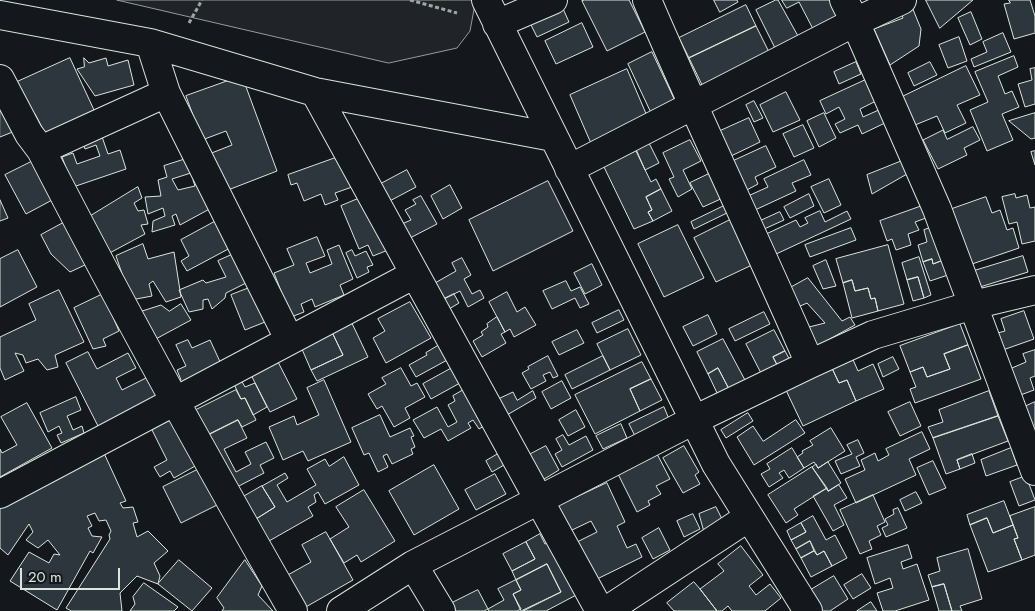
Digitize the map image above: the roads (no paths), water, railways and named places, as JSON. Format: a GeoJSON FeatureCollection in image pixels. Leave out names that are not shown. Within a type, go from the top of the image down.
{"type":"FeatureCollection","features":[{"type":"Feature","properties":{"kind":"street"},"geometry":{"type":"LineString","coordinates":[[553,0],[491,12],[716,464],[808,611]]}},
{"type":"Feature","properties":{"kind":"street"},"geometry":{"type":"LineString","coordinates":[[647,0],[692,106],[764,258],[810,364]]}},
{"type":"Feature","properties":{"kind":"street"},"geometry":{"type":"LineString","coordinates":[[569,169],[692,106],[850,11],[902,0]]}},
{"type":"Feature","properties":{"kind":"street"},"geometry":{"type":"LineString","coordinates":[[850,11],[938,209],[973,305],[1033,458]]}},
{"type":"Feature","properties":{"kind":"street"},"geometry":{"type":"LineString","coordinates":[[0,14],[150,43],[315,92],[553,137]]}},
{"type":"Feature","properties":{"kind":"street"},"geometry":{"type":"LineString","coordinates":[[150,43],[166,93],[289,339]]}},
{"type":"Feature","properties":{"kind":"street"},"geometry":{"type":"LineString","coordinates":[[0,79],[29,134],[40,150],[103,272],[174,402],[293,611]]}},
{"type":"Feature","properties":{"kind":"street"},"geometry":{"type":"LineString","coordinates":[[315,92],[600,611]]}},
{"type":"Feature","properties":{"kind":"street"},"geometry":{"type":"LineString","coordinates":[[40,150],[166,93]]}},
{"type":"Feature","properties":{"kind":"street"},"geometry":{"type":"LineString","coordinates":[[0,494],[289,339],[415,274]]}},
{"type":"Feature","properties":{"kind":"street"},"geometry":{"type":"LineString","coordinates":[[341,611],[413,565],[694,420],[810,364],[873,335],[973,305],[1035,290]]}},
{"type":"Feature","properties":{"kind":"street"},"geometry":{"type":"LineString","coordinates":[[606,611],[749,517]]}},
{"type":"Feature","properties":{"kind":"street"},"geometry":{"type":"LineString","coordinates":[[413,565],[441,611]]}}]}
